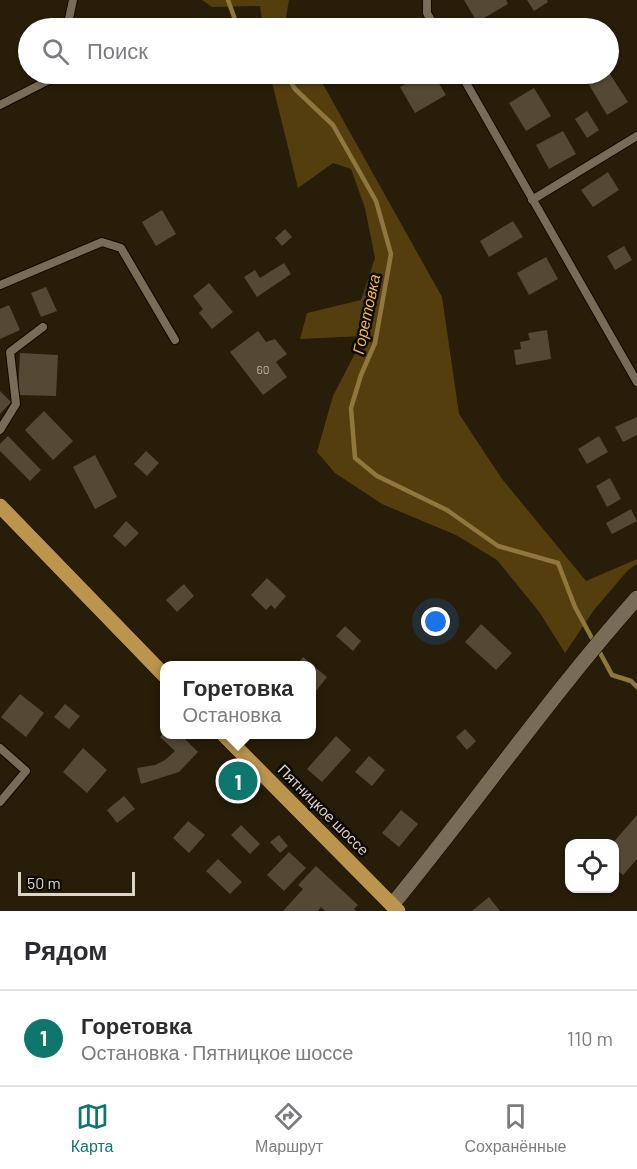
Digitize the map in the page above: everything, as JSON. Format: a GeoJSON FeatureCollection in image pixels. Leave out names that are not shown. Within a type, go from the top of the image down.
{"type":"FeatureCollection","features":[{"type":"Feature","properties":{"kind":"main road"},"geometry":{"type":"LineString","coordinates":[[0,506],[160,670]]}},
{"type":"Feature","properties":{"kind":"main road","name":"Пятницкое шоссе"},"geometry":{"type":"LineString","coordinates":[[227,739],[395,908]]}},
{"type":"Feature","properties":{"kind":"street"},"geometry":{"type":"LineString","coordinates":[[395,908],[545,708],[637,598]]}},
{"type":"Feature","properties":{"kind":"lane"},"geometry":{"type":"LineString","coordinates":[[70,18],[74,0]]}},
{"type":"Feature","properties":{"kind":"lane"},"geometry":{"type":"LineString","coordinates":[[427,0],[427,13],[430,18]]}},
{"type":"Feature","properties":{"kind":"lane"},"geometry":{"type":"LineString","coordinates":[[0,105],[41,84]]}},
{"type":"Feature","properties":{"kind":"lane"},"geometry":{"type":"LineString","coordinates":[[467,84],[637,382]]}},
{"type":"Feature","properties":{"kind":"lane"},"geometry":{"type":"LineString","coordinates":[[532,200],[637,136]]}},
{"type":"Feature","properties":{"kind":"lane"},"geometry":{"type":"LineString","coordinates":[[0,285],[102,242],[121,248],[175,340]]}},
{"type":"Feature","properties":{"kind":"lane"},"geometry":{"type":"LineString","coordinates":[[0,430],[16,404],[10,352],[43,327]]}},
{"type":"Feature","properties":{"kind":"lane"},"geometry":{"type":"LineString","coordinates":[[0,748],[26,771],[0,802]]}},
{"type":"Feature","properties":{"kind":"shaded area"},"geometry":{"type":"Polygon","coordinates":[[[202,0],[289,0],[286,18],[262,18],[260,6],[212,7],[202,0]]]}},
{"type":"Feature","properties":{"kind":"shaded area"},"geometry":{"type":"Polygon","coordinates":[[[272,84],[323,84],[442,297],[459,414],[502,479],[586,581],[637,559],[637,564],[628,570],[594,610],[565,653],[540,613],[497,560],[456,535],[382,504],[335,473],[317,452],[333,396],[364,336],[300,339],[307,313],[361,300],[375,258],[365,208],[351,169],[333,163],[298,188],[272,84]]]}},
{"type":"Feature","properties":{"kind":"building"},"geometry":{"type":"Polygon","coordinates":[[[464,0],[506,0],[508,4],[484,18],[475,18],[464,0]]]}},
{"type":"Feature","properties":{"kind":"building"},"geometry":{"type":"Polygon","coordinates":[[[527,0],[547,0],[548,2],[534,11],[527,0]]]}},
{"type":"Feature","properties":{"kind":"building"},"geometry":{"type":"Polygon","coordinates":[[[406,84],[439,84],[446,95],[415,113],[400,87],[406,84]]]}},
{"type":"Feature","properties":{"kind":"building"},"geometry":{"type":"Polygon","coordinates":[[[589,84],[616,84],[628,102],[607,115],[589,84]]]}},
{"type":"Feature","properties":{"kind":"building"},"geometry":{"type":"Polygon","coordinates":[[[534,88],[551,116],[526,131],[509,103],[534,88]]]}},
{"type":"Feature","properties":{"kind":"building"},"geometry":{"type":"Polygon","coordinates":[[[587,111],[599,130],[587,138],[575,119],[587,111]]]}},
{"type":"Feature","properties":{"kind":"building"},"geometry":{"type":"Polygon","coordinates":[[[563,131],[576,154],[549,169],[536,145],[563,131]]]}},
{"type":"Feature","properties":{"kind":"building"},"geometry":{"type":"Polygon","coordinates":[[[608,172],[619,190],[593,207],[581,190],[608,172]]]}},
{"type":"Feature","properties":{"kind":"building"},"geometry":{"type":"Polygon","coordinates":[[[162,210],[176,234],[156,246],[142,222],[162,210]]]}},
{"type":"Feature","properties":{"kind":"building"},"geometry":{"type":"Polygon","coordinates":[[[513,221],[523,237],[489,257],[480,241],[513,221]]]}},
{"type":"Feature","properties":{"kind":"building"},"geometry":{"type":"Polygon","coordinates":[[[285,229],[292,237],[282,246],[275,238],[285,229]]]}},
{"type":"Feature","properties":{"kind":"building"},"geometry":{"type":"Polygon","coordinates":[[[624,246],[632,260],[615,270],[607,256],[624,246]]]}},
{"type":"Feature","properties":{"kind":"building"},"geometry":{"type":"Polygon","coordinates":[[[546,257],[558,279],[529,295],[517,273],[546,257]]]}},
{"type":"Feature","properties":{"kind":"building"},"geometry":{"type":"Polygon","coordinates":[[[284,263],[291,274],[257,297],[244,277],[255,270],[260,278],[284,263]]]}},
{"type":"Feature","properties":{"kind":"building"},"geometry":{"type":"Polygon","coordinates":[[[209,283],[233,312],[212,329],[199,313],[203,309],[193,296],[209,283]]]}},
{"type":"Feature","properties":{"kind":"building"},"geometry":{"type":"Polygon","coordinates":[[[46,287],[57,311],[41,317],[31,293],[46,287]]]}},
{"type":"Feature","properties":{"kind":"building"},"geometry":{"type":"Polygon","coordinates":[[[9,305],[20,330],[0,339],[0,309],[9,305]]]}},
{"type":"Feature","properties":{"kind":"building"},"geometry":{"type":"Polygon","coordinates":[[[547,330],[551,359],[516,365],[514,350],[521,349],[520,342],[530,340],[528,333],[547,330]]]}},
{"type":"Feature","properties":{"kind":"building"},"geometry":{"type":"Polygon","coordinates":[[[258,331],[266,342],[275,339],[287,354],[276,362],[287,377],[263,395],[230,352],[258,331]]]}},
{"type":"Feature","properties":{"kind":"building"},"geometry":{"type":"Polygon","coordinates":[[[20,353],[58,355],[56,396],[18,395],[20,353]]]}},
{"type":"Feature","properties":{"kind":"building"},"geometry":{"type":"Polygon","coordinates":[[[0,391],[11,402],[0,414],[0,391]]]}},
{"type":"Feature","properties":{"kind":"building"},"geometry":{"type":"Polygon","coordinates":[[[44,411],[73,441],[53,460],[25,430],[44,411]]]}},
{"type":"Feature","properties":{"kind":"building"},"geometry":{"type":"Polygon","coordinates":[[[637,417],[637,435],[623,442],[615,427],[637,417]]]}},
{"type":"Feature","properties":{"kind":"building"},"geometry":{"type":"Polygon","coordinates":[[[8,436],[41,470],[30,481],[0,451],[0,444],[8,436]]]}},
{"type":"Feature","properties":{"kind":"building"},"geometry":{"type":"Polygon","coordinates":[[[599,436],[608,452],[587,464],[578,449],[599,436]]]}},
{"type":"Feature","properties":{"kind":"building"},"geometry":{"type":"Polygon","coordinates":[[[146,451],[159,463],[147,476],[134,464],[146,451]]]}},
{"type":"Feature","properties":{"kind":"building"},"geometry":{"type":"Polygon","coordinates":[[[95,455],[117,497],[95,509],[73,467],[95,455]]]}},
{"type":"Feature","properties":{"kind":"building"},"geometry":{"type":"Polygon","coordinates":[[[610,478],[621,499],[607,507],[596,486],[610,478]]]}},
{"type":"Feature","properties":{"kind":"building"},"geometry":{"type":"Polygon","coordinates":[[[631,509],[637,521],[612,534],[606,523],[631,509]]]}},
{"type":"Feature","properties":{"kind":"building"},"geometry":{"type":"Polygon","coordinates":[[[126,521],[139,533],[125,547],[113,536],[126,521]]]}},
{"type":"Feature","properties":{"kind":"building"},"geometry":{"type":"Polygon","coordinates":[[[267,578],[286,596],[275,609],[271,605],[266,610],[251,595],[267,578]]]}},
{"type":"Feature","properties":{"kind":"building"},"geometry":{"type":"Polygon","coordinates":[[[184,584],[194,596],[177,612],[166,600],[184,584]]]}},
{"type":"Feature","properties":{"kind":"building"},"geometry":{"type":"Polygon","coordinates":[[[481,624],[512,653],[496,670],[465,642],[481,624]]]}},
{"type":"Feature","properties":{"kind":"building"},"geometry":{"type":"Polygon","coordinates":[[[345,626],[361,641],[353,651],[336,636],[345,626]]]}},
{"type":"Feature","properties":{"kind":"building"},"geometry":{"type":"Polygon","coordinates":[[[316,668],[327,677],[316,691],[316,668]]]}},
{"type":"Feature","properties":{"kind":"building"},"geometry":{"type":"Polygon","coordinates":[[[20,694],[44,713],[26,737],[1,717],[20,694]]]}},
{"type":"Feature","properties":{"kind":"building"},"geometry":{"type":"Polygon","coordinates":[[[65,704],[80,716],[69,729],[54,717],[65,704]]]}},
{"type":"Feature","properties":{"kind":"building"},"geometry":{"type":"Polygon","coordinates":[[[465,729],[476,741],[467,750],[456,737],[465,729]]]}},
{"type":"Feature","properties":{"kind":"building"},"geometry":{"type":"Polygon","coordinates":[[[336,736],[351,750],[322,782],[307,769],[336,736]]]}},
{"type":"Feature","properties":{"kind":"building"},"geometry":{"type":"Polygon","coordinates":[[[162,739],[185,739],[198,752],[179,772],[141,784],[137,768],[155,765],[175,751],[162,739]]]}},
{"type":"Feature","properties":{"kind":"building"},"geometry":{"type":"Polygon","coordinates":[[[83,748],[107,770],[87,793],[63,772],[83,748]]]}},
{"type":"Feature","properties":{"kind":"building"},"geometry":{"type":"Polygon","coordinates":[[[369,756],[385,770],[372,786],[355,772],[369,756]]]}},
{"type":"Feature","properties":{"kind":"building"},"geometry":{"type":"Polygon","coordinates":[[[124,796],[135,809],[117,823],[107,810],[124,796]]]}},
{"type":"Feature","properties":{"kind":"building"},"geometry":{"type":"Polygon","coordinates":[[[401,810],[418,824],[399,847],[382,833],[401,810]]]}},
{"type":"Feature","properties":{"kind":"building"},"geometry":{"type":"Polygon","coordinates":[[[637,815],[637,859],[623,875],[619,872],[619,839],[616,839],[637,815]]]}},
{"type":"Feature","properties":{"kind":"building"},"geometry":{"type":"Polygon","coordinates":[[[188,821],[205,835],[189,853],[173,838],[188,821]]]}},
{"type":"Feature","properties":{"kind":"building"},"geometry":{"type":"Polygon","coordinates":[[[241,825],[260,844],[250,854],[231,835],[241,825]]]}},
{"type":"Feature","properties":{"kind":"building"},"geometry":{"type":"Polygon","coordinates":[[[279,835],[288,846],[280,853],[270,842],[279,835]]]}},
{"type":"Feature","properties":{"kind":"building"},"geometry":{"type":"Polygon","coordinates":[[[289,852],[306,868],[284,891],[267,875],[289,852]]]}},
{"type":"Feature","properties":{"kind":"building"},"geometry":{"type":"Polygon","coordinates":[[[218,859],[242,882],[230,894],[206,871],[218,859]]]}},
{"type":"Feature","properties":{"kind":"building"},"geometry":{"type":"Polygon","coordinates":[[[316,866],[358,905],[354,909],[356,911],[325,911],[321,907],[318,911],[283,911],[303,889],[298,885],[316,866]]]}},
{"type":"Feature","properties":{"kind":"building"},"geometry":{"type":"Polygon","coordinates":[[[489,897],[500,911],[472,911],[489,897]]]}},
{"type":"Feature","properties":{"kind":"waterway","name":"Горетовка"},"geometry":{"type":"LineString","coordinates":[[228,0],[234,18]]}},
{"type":"Feature","properties":{"kind":"waterway","name":"Горетовка"},"geometry":{"type":"LineString","coordinates":[[292,84],[333,125],[376,201],[391,254],[375,343],[361,375],[351,408],[355,458],[377,476],[447,510],[498,546],[558,563],[575,607],[594,642]]}},
{"type":"Feature","properties":{"kind":"waterway","name":"Горетовка"},"geometry":{"type":"LineString","coordinates":[[598,649],[612,675],[631,681],[637,687]]}},
{"type":"Feature","properties":{"kind":"place","name":"Горетовка"},"geometry":{"type":"Point","coordinates":[238,781]}}]}
